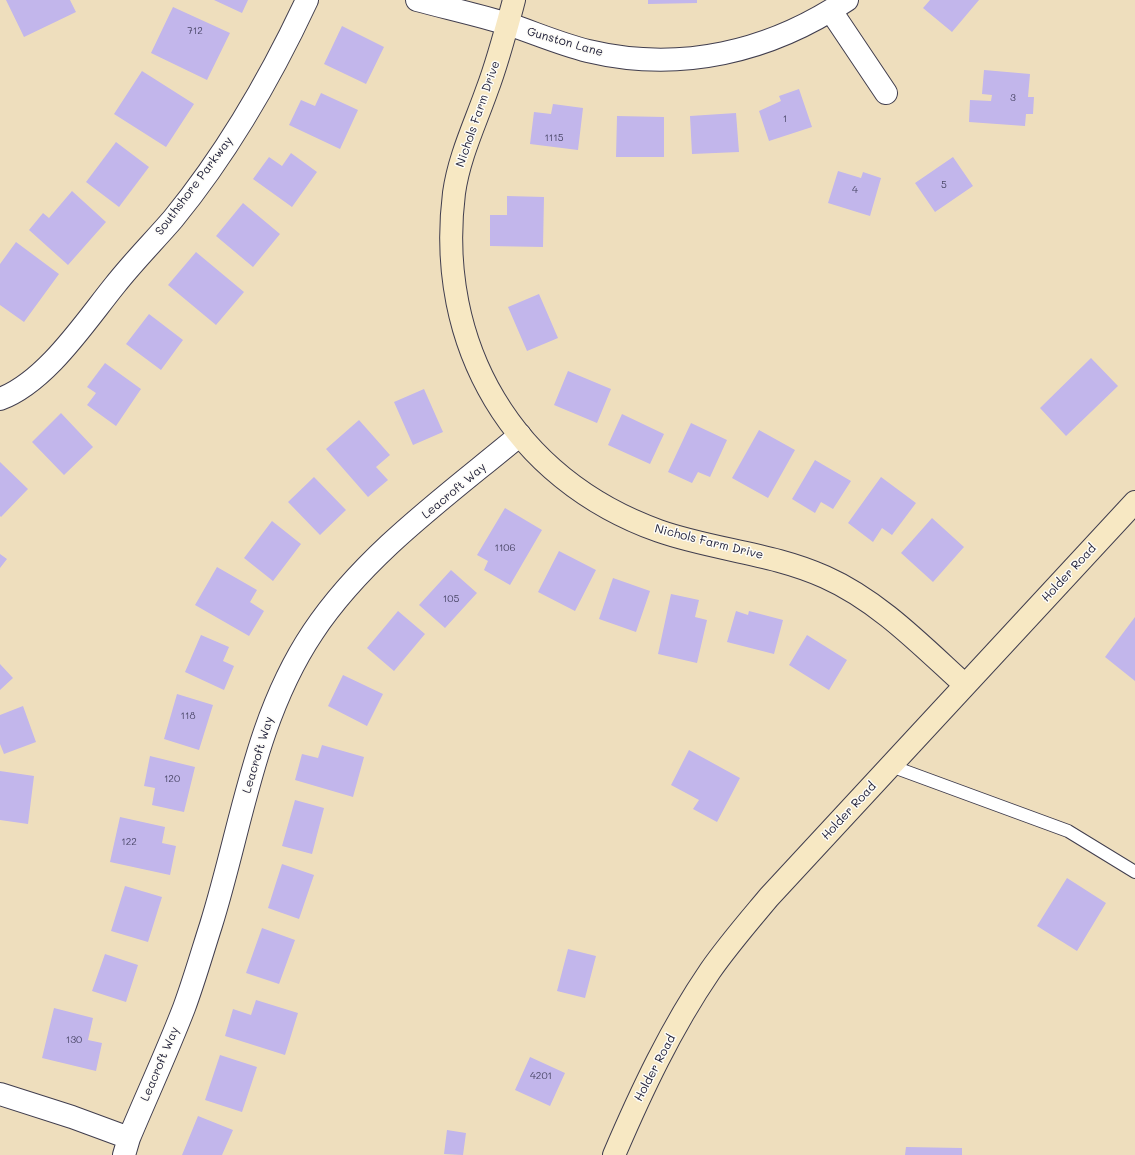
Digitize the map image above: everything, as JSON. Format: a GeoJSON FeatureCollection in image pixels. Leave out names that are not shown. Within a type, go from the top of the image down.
{"type":"FeatureCollection","features":[{"type":"Feature","properties":{"kind":"street","name":"Southshore Parkway"},"geometry":{"type":"LineString","coordinates":[[0,398],[9,395],[44,370],[72,340],[115,284],[173,218],[217,158],[270,76],[307,0]]}},
{"type":"Feature","properties":{"kind":"street","name":"Gunston Lane"},"geometry":{"type":"LineString","coordinates":[[417,0],[508,24],[560,43],[589,51],[629,58],[670,60],[718,55],[758,45],[798,30],[839,6]]}},
{"type":"Feature","properties":{"kind":"street","name":"Nichols Farm Drive"},"geometry":{"type":"LineString","coordinates":[[514,0],[488,88],[462,159],[455,190],[450,231],[452,271],[458,312],[471,351],[488,389],[520,435],[548,466],[578,489],[622,516],[660,531],[785,561],[826,577],[865,599],[897,624],[965,685]]}},
{"type":"Feature","properties":{"kind":"street"},"geometry":{"type":"LineString","coordinates":[[839,6],[886,93]]}},
{"type":"Feature","properties":{"kind":"street","name":"Leacroft Way"},"geometry":{"type":"LineString","coordinates":[[126,1147],[184,1008],[211,923],[253,768],[268,720],[289,673],[313,632],[341,594],[382,550],[520,435]]}},
{"type":"Feature","properties":{"kind":"street","name":"Holder Road"},"geometry":{"type":"LineString","coordinates":[[614,1155],[637,1101],[682,1016],[731,942],[769,897],[1135,502]]}},
{"type":"Feature","properties":{"kind":"street"},"geometry":{"type":"LineString","coordinates":[[0,1094],[72,1117],[126,1147]]}},
{"type":"Feature","properties":{"kind":"lane"},"geometry":{"type":"LineString","coordinates":[[891,766],[1068,831],[1135,872]]}},
{"type":"Feature","properties":{"kind":"building"},"geometry":{"type":"Polygon","coordinates":[[[6,0],[70,0],[76,12],[24,37],[6,0]]]}},
{"type":"Feature","properties":{"kind":"building"},"geometry":{"type":"Polygon","coordinates":[[[214,0],[248,0],[242,13],[214,0]]]}},
{"type":"Feature","properties":{"kind":"building"},"geometry":{"type":"Polygon","coordinates":[[[648,0],[697,0],[697,3],[648,4],[648,0]]]}},
{"type":"Feature","properties":{"kind":"building"},"geometry":{"type":"Polygon","coordinates":[[[930,0],[979,0],[952,32],[923,8],[930,0]]]}},
{"type":"Feature","properties":{"kind":"building"},"geometry":{"type":"Polygon","coordinates":[[[173,7],[230,33],[207,80],[151,53],[173,7]]]}},
{"type":"Feature","properties":{"kind":"building"},"geometry":{"type":"Polygon","coordinates":[[[342,26],[384,47],[366,84],[324,64],[342,26]]]}},
{"type":"Feature","properties":{"kind":"building"},"geometry":{"type":"Polygon","coordinates":[[[984,70],[1030,74],[1028,97],[1034,97],[1033,114],[1026,114],[1025,126],[969,122],[970,100],[991,101],[992,95],[982,94],[984,70]]]}},
{"type":"Feature","properties":{"kind":"building"},"geometry":{"type":"Polygon","coordinates":[[[142,71],[194,104],[166,147],[114,114],[142,71]]]}},
{"type":"Feature","properties":{"kind":"building"},"geometry":{"type":"Polygon","coordinates":[[[799,89],[812,127],[769,141],[759,111],[781,101],[779,96],[799,89]]]}},
{"type":"Feature","properties":{"kind":"building"},"geometry":{"type":"Polygon","coordinates":[[[321,93],[358,110],[340,149],[289,125],[301,100],[315,106],[321,93]]]}},
{"type":"Feature","properties":{"kind":"building"},"geometry":{"type":"Polygon","coordinates":[[[553,104],[583,108],[578,150],[530,144],[534,112],[551,114],[553,104]]]}},
{"type":"Feature","properties":{"kind":"building"},"geometry":{"type":"Polygon","coordinates":[[[736,113],[739,152],[692,154],[690,116],[736,113]]]}},
{"type":"Feature","properties":{"kind":"building"},"geometry":{"type":"Polygon","coordinates":[[[617,116],[664,117],[664,157],[616,157],[617,116]]]}},
{"type":"Feature","properties":{"kind":"building"},"geometry":{"type":"Polygon","coordinates":[[[116,142],[149,167],[119,207],[86,182],[116,142]]]}},
{"type":"Feature","properties":{"kind":"building"},"geometry":{"type":"Polygon","coordinates":[[[291,153],[317,172],[292,207],[253,179],[269,157],[282,166],[291,153]]]}},
{"type":"Feature","properties":{"kind":"building"},"geometry":{"type":"Polygon","coordinates":[[[953,157],[973,186],[935,212],[915,183],[953,157]]]}},
{"type":"Feature","properties":{"kind":"building"},"geometry":{"type":"Polygon","coordinates":[[[838,171],[861,178],[863,172],[881,178],[870,216],[828,203],[838,171]]]}},
{"type":"Feature","properties":{"kind":"building"},"geometry":{"type":"Polygon","coordinates":[[[72,191],[106,222],[68,265],[29,230],[43,213],[49,218],[72,191]]]}},
{"type":"Feature","properties":{"kind":"building"},"geometry":{"type":"Polygon","coordinates":[[[507,196],[544,197],[543,247],[490,246],[490,215],[507,215],[507,196]]]}},
{"type":"Feature","properties":{"kind":"building"},"geometry":{"type":"Polygon","coordinates":[[[243,203],[280,234],[253,267],[216,236],[243,203]]]}},
{"type":"Feature","properties":{"kind":"building"},"geometry":{"type":"Polygon","coordinates":[[[16,242],[59,274],[24,322],[0,305],[0,264],[16,242]]]}},
{"type":"Feature","properties":{"kind":"building"},"geometry":{"type":"Polygon","coordinates":[[[196,252],[244,292],[216,325],[168,285],[196,252]]]}},
{"type":"Feature","properties":{"kind":"building"},"geometry":{"type":"Polygon","coordinates":[[[539,294],[558,338],[527,351],[508,307],[539,294]]]}},
{"type":"Feature","properties":{"kind":"building"},"geometry":{"type":"Polygon","coordinates":[[[149,314],[183,340],[161,370],[126,344],[149,314]]]}},
{"type":"Feature","properties":{"kind":"building"},"geometry":{"type":"Polygon","coordinates":[[[1091,358],[1118,386],[1066,436],[1040,408],[1091,358]]]}},
{"type":"Feature","properties":{"kind":"building"},"geometry":{"type":"Polygon","coordinates":[[[105,363],[141,389],[116,426],[87,405],[96,393],[87,387],[105,363]]]}},
{"type":"Feature","properties":{"kind":"building"},"geometry":{"type":"Polygon","coordinates":[[[568,371],[611,389],[597,423],[554,405],[568,371]]]}},
{"type":"Feature","properties":{"kind":"building"},"geometry":{"type":"Polygon","coordinates":[[[424,389],[443,432],[413,445],[394,402],[424,389]]]}},
{"type":"Feature","properties":{"kind":"building"},"geometry":{"type":"Polygon","coordinates":[[[61,413],[93,447],[64,475],[32,442],[61,413]]]}},
{"type":"Feature","properties":{"kind":"building"},"geometry":{"type":"Polygon","coordinates":[[[622,414],[664,434],[650,464],[608,445],[622,414]]]}},
{"type":"Feature","properties":{"kind":"building"},"geometry":{"type":"Polygon","coordinates":[[[359,420],[390,455],[376,467],[388,480],[368,497],[326,449],[359,420]]]}},
{"type":"Feature","properties":{"kind":"building"},"geometry":{"type":"Polygon","coordinates":[[[691,423],[727,440],[710,477],[698,472],[692,483],[668,472],[691,423]]]}},
{"type":"Feature","properties":{"kind":"building"},"geometry":{"type":"Polygon","coordinates":[[[759,430],[795,450],[768,498],[732,478],[759,430]]]}},
{"type":"Feature","properties":{"kind":"building"},"geometry":{"type":"Polygon","coordinates":[[[815,460],[851,481],[833,509],[821,502],[815,513],[792,499],[815,460]]]}},
{"type":"Feature","properties":{"kind":"building"},"geometry":{"type":"Polygon","coordinates":[[[0,462],[28,489],[1,517],[0,516],[0,462]]]}},
{"type":"Feature","properties":{"kind":"building"},"geometry":{"type":"Polygon","coordinates":[[[314,477],[346,510],[320,535],[288,502],[314,477]]]}},
{"type":"Feature","properties":{"kind":"building"},"geometry":{"type":"Polygon","coordinates":[[[881,477],[916,503],[892,535],[882,528],[873,542],[848,523],[881,477]]]}},
{"type":"Feature","properties":{"kind":"building"},"geometry":{"type":"Polygon","coordinates":[[[505,508],[542,530],[510,585],[484,570],[488,561],[477,555],[505,508]]]}},
{"type":"Feature","properties":{"kind":"building"},"geometry":{"type":"Polygon","coordinates":[[[932,518],[964,547],[933,582],[901,553],[932,518]]]}},
{"type":"Feature","properties":{"kind":"building"},"geometry":{"type":"Polygon","coordinates":[[[272,521],[301,544],[273,581],[244,558],[272,521]]]}},
{"type":"Feature","properties":{"kind":"building"},"geometry":{"type":"Polygon","coordinates":[[[559,551],[596,570],[575,611],[538,592],[559,551]]]}},
{"type":"Feature","properties":{"kind":"building"},"geometry":{"type":"Polygon","coordinates":[[[0,554],[7,559],[0,568],[0,554]]]}},
{"type":"Feature","properties":{"kind":"building"},"geometry":{"type":"Polygon","coordinates":[[[217,567],[257,590],[250,602],[264,611],[249,636],[195,605],[217,567]]]}},
{"type":"Feature","properties":{"kind":"building"},"geometry":{"type":"Polygon","coordinates":[[[451,570],[477,593],[445,628],[419,605],[451,570]]]}},
{"type":"Feature","properties":{"kind":"building"},"geometry":{"type":"Polygon","coordinates":[[[613,578],[650,591],[636,632],[599,619],[613,578]]]}},
{"type":"Feature","properties":{"kind":"building"},"geometry":{"type":"Polygon","coordinates":[[[671,594],[699,600],[695,617],[707,620],[697,663],[658,654],[671,594]]]}},
{"type":"Feature","properties":{"kind":"building"},"geometry":{"type":"Polygon","coordinates":[[[398,611],[425,634],[394,671],[367,648],[398,611]]]}},
{"type":"Feature","properties":{"kind":"building"},"geometry":{"type":"Polygon","coordinates":[[[736,611],[748,615],[749,611],[783,620],[774,654],[727,642],[736,611]]]}},
{"type":"Feature","properties":{"kind":"building"},"geometry":{"type":"Polygon","coordinates":[[[1135,617],[1135,681],[1105,657],[1135,617]]]}},
{"type":"Feature","properties":{"kind":"building"},"geometry":{"type":"Polygon","coordinates":[[[201,635],[229,647],[223,661],[234,666],[224,690],[185,672],[201,635]]]}},
{"type":"Feature","properties":{"kind":"building"},"geometry":{"type":"Polygon","coordinates":[[[807,635],[847,660],[829,690],[789,665],[807,635]]]}},
{"type":"Feature","properties":{"kind":"building"},"geometry":{"type":"Polygon","coordinates":[[[0,664],[13,678],[0,690],[0,664]]]}},
{"type":"Feature","properties":{"kind":"building"},"geometry":{"type":"Polygon","coordinates":[[[343,675],[383,694],[367,726],[328,706],[343,675]]]}},
{"type":"Feature","properties":{"kind":"building"},"geometry":{"type":"Polygon","coordinates":[[[177,694],[213,705],[199,750],[164,739],[177,694]]]}},
{"type":"Feature","properties":{"kind":"building"},"geometry":{"type":"Polygon","coordinates":[[[23,706],[36,742],[4,754],[0,744],[0,715],[23,706]]]}},
{"type":"Feature","properties":{"kind":"building"},"geometry":{"type":"Polygon","coordinates":[[[322,745],[364,757],[353,797],[295,780],[302,754],[318,758],[322,745]]]}},
{"type":"Feature","properties":{"kind":"building"},"geometry":{"type":"Polygon","coordinates":[[[689,750],[740,778],[717,822],[693,809],[699,800],[671,785],[689,750]]]}},
{"type":"Feature","properties":{"kind":"building"},"geometry":{"type":"Polygon","coordinates":[[[150,756],[195,767],[184,812],[152,805],[155,788],[144,786],[150,756]]]}},
{"type":"Feature","properties":{"kind":"building"},"geometry":{"type":"Polygon","coordinates":[[[0,771],[34,776],[28,824],[0,820],[0,771]]]}},
{"type":"Feature","properties":{"kind":"building"},"geometry":{"type":"Polygon","coordinates":[[[295,800],[324,808],[312,854],[282,846],[295,800]]]}},
{"type":"Feature","properties":{"kind":"building"},"geometry":{"type":"Polygon","coordinates":[[[120,817],[165,827],[162,843],[176,846],[170,875],[110,862],[120,817]]]}},
{"type":"Feature","properties":{"kind":"building"},"geometry":{"type":"Polygon","coordinates":[[[282,864],[314,875],[299,919],[268,908],[282,864]]]}},
{"type":"Feature","properties":{"kind":"building"},"geometry":{"type":"Polygon","coordinates":[[[1067,878],[1106,903],[1077,951],[1037,926],[1067,878]]]}},
{"type":"Feature","properties":{"kind":"building"},"geometry":{"type":"Polygon","coordinates":[[[125,886],[162,897],[148,942],[111,931],[125,886]]]}},
{"type":"Feature","properties":{"kind":"building"},"geometry":{"type":"Polygon","coordinates":[[[262,928],[295,940],[279,984],[246,973],[262,928]]]}},
{"type":"Feature","properties":{"kind":"building"},"geometry":{"type":"Polygon","coordinates":[[[568,949],[596,956],[585,998],[557,991],[568,949]]]}},
{"type":"Feature","properties":{"kind":"building"},"geometry":{"type":"Polygon","coordinates":[[[105,954],[138,965],[126,1002],[92,991],[105,954]]]}},
{"type":"Feature","properties":{"kind":"building"},"geometry":{"type":"Polygon","coordinates":[[[256,1000],[298,1013],[285,1055],[225,1036],[233,1009],[251,1015],[256,1000]]]}},
{"type":"Feature","properties":{"kind":"building"},"geometry":{"type":"Polygon","coordinates":[[[54,1008],[93,1018],[88,1040],[102,1043],[96,1071],[42,1058],[54,1008]]]}},
{"type":"Feature","properties":{"kind":"building"},"geometry":{"type":"Polygon","coordinates":[[[220,1055],[257,1067],[242,1112],[205,1100],[220,1055]]]}},
{"type":"Feature","properties":{"kind":"building"},"geometry":{"type":"Polygon","coordinates":[[[530,1057],[565,1073],[550,1106],[515,1090],[530,1057]]]}},
{"type":"Feature","properties":{"kind":"building"},"geometry":{"type":"Polygon","coordinates":[[[198,1116],[233,1130],[222,1155],[182,1155],[198,1116]]]}},
{"type":"Feature","properties":{"kind":"building"},"geometry":{"type":"Polygon","coordinates":[[[447,1130],[466,1133],[463,1155],[444,1154],[447,1130]]]}},
{"type":"Feature","properties":{"kind":"building"},"geometry":{"type":"Polygon","coordinates":[[[906,1147],[962,1148],[962,1155],[905,1155],[906,1147]]]}}]}
